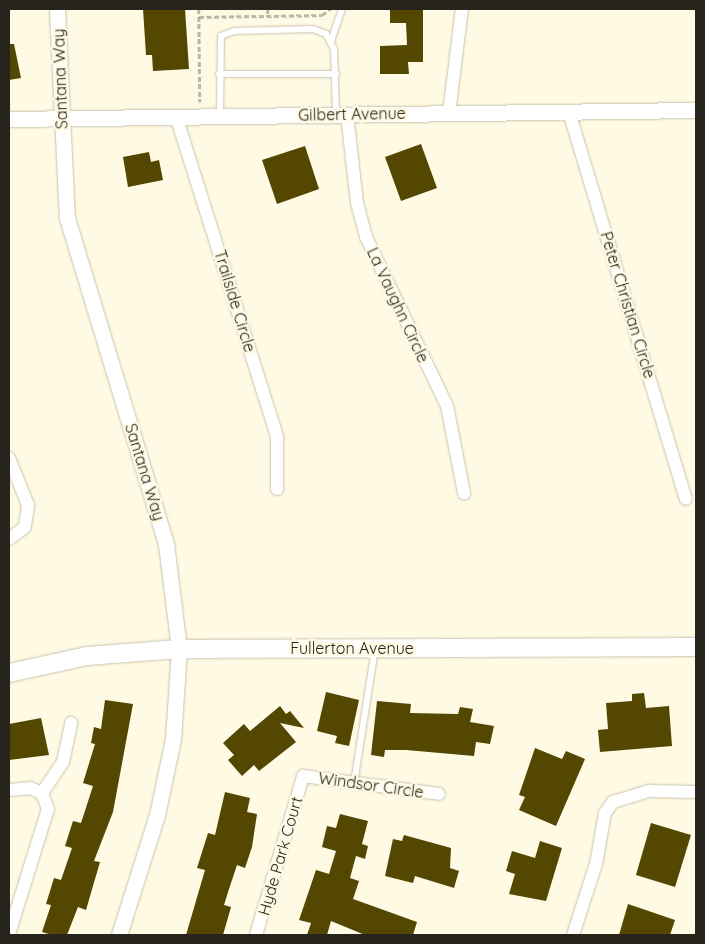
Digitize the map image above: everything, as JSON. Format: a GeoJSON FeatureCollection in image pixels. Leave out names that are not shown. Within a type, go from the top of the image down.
{"type":"FeatureCollection","features":[{"type":"Feature","properties":{"kind":"main road","name":"Fullerton Avenue"},"geometry":{"type":"LineString","coordinates":[[9,673],[87,656],[179,649],[696,647]]}},
{"type":"Feature","properties":{"kind":"street","name":"Santana Way"},"geometry":{"type":"LineString","coordinates":[[57,9],[67,218],[166,544],[179,649],[174,738],[160,806],[119,935]]}},
{"type":"Feature","properties":{"kind":"street"},"geometry":{"type":"LineString","coordinates":[[449,113],[462,9]]}},
{"type":"Feature","properties":{"kind":"street","name":"Gilbert Avenue"},"geometry":{"type":"LineString","coordinates":[[9,119],[61,120],[200,115],[696,110]]}},
{"type":"Feature","properties":{"kind":"street","name":"Peter Christian Circle"},"geometry":{"type":"LineString","coordinates":[[569,112],[686,499]]}},
{"type":"Feature","properties":{"kind":"street","name":"La Vaughn Circle"},"geometry":{"type":"LineString","coordinates":[[341,114],[357,203],[366,237],[447,406],[464,492]]}},
{"type":"Feature","properties":{"kind":"street","name":"Trailside Circle"},"geometry":{"type":"LineString","coordinates":[[176,116],[277,437],[277,489]]}},
{"type":"Feature","properties":{"kind":"street"},"geometry":{"type":"LineString","coordinates":[[9,458],[28,505],[25,528],[9,539]]}},
{"type":"Feature","properties":{"kind":"street"},"geometry":{"type":"LineString","coordinates":[[42,793],[63,762],[71,723]]}},
{"type":"Feature","properties":{"kind":"street","name":"Windsor Circle"},"geometry":{"type":"LineString","coordinates":[[303,776],[439,794]]}},
{"type":"Feature","properties":{"kind":"street","name":"Hyde Park Court"},"geometry":{"type":"LineString","coordinates":[[256,935],[303,776]]}},
{"type":"Feature","properties":{"kind":"street"},"geometry":{"type":"LineString","coordinates":[[9,790],[30,788],[42,793],[48,809],[9,934]]}},
{"type":"Feature","properties":{"kind":"street"},"geometry":{"type":"LineString","coordinates":[[573,935],[596,864],[605,813],[613,802],[650,791],[696,792]]}},
{"type":"Feature","properties":{"kind":"lane"},"geometry":{"type":"LineString","coordinates":[[341,114],[331,41],[342,9]]}},
{"type":"Feature","properties":{"kind":"lane"},"geometry":{"type":"LineString","coordinates":[[220,115],[219,40],[229,31],[313,29],[331,41]]}},
{"type":"Feature","properties":{"kind":"lane"},"geometry":{"type":"LineString","coordinates":[[219,74],[336,74]]}},
{"type":"Feature","properties":{"kind":"lane"},"geometry":{"type":"LineString","coordinates":[[354,783],[375,648]]}},
{"type":"Feature","properties":{"kind":"path"},"geometry":{"type":"LineString","coordinates":[[199,9],[200,115]]}},
{"type":"Feature","properties":{"kind":"path"},"geometry":{"type":"LineString","coordinates":[[268,9],[268,16]]}},
{"type":"Feature","properties":{"kind":"path"},"geometry":{"type":"LineString","coordinates":[[199,17],[322,15],[330,9]]}},
{"type":"Feature","properties":{"kind":"building"},"geometry":{"type":"Polygon","coordinates":[[[143,9],[185,9],[189,69],[153,71],[152,55],[146,55],[143,9]]]}},
{"type":"Feature","properties":{"kind":"building"},"geometry":{"type":"Polygon","coordinates":[[[390,9],[423,9],[423,62],[408,62],[409,74],[380,74],[380,46],[407,45],[406,23],[390,23],[390,9]]]}},
{"type":"Feature","properties":{"kind":"building"},"geometry":{"type":"Polygon","coordinates":[[[9,44],[14,44],[21,78],[9,80],[9,44]]]}},
{"type":"Feature","properties":{"kind":"building"},"geometry":{"type":"Polygon","coordinates":[[[421,144],[437,188],[401,201],[385,157],[421,144]]]}},
{"type":"Feature","properties":{"kind":"building"},"geometry":{"type":"Polygon","coordinates":[[[305,146],[319,189],[277,204],[262,160],[305,146]]]}},
{"type":"Feature","properties":{"kind":"building"},"geometry":{"type":"Polygon","coordinates":[[[149,152],[151,162],[159,160],[163,180],[128,187],[123,157],[149,152]]]}},
{"type":"Feature","properties":{"kind":"building"},"geometry":{"type":"Polygon","coordinates":[[[326,692],[359,700],[349,746],[335,743],[337,736],[317,731],[326,692]]]}},
{"type":"Feature","properties":{"kind":"building"},"geometry":{"type":"Polygon","coordinates":[[[644,693],[646,708],[669,706],[672,746],[600,752],[598,730],[608,729],[606,703],[632,701],[632,694],[644,693]]]}},
{"type":"Feature","properties":{"kind":"building"},"geometry":{"type":"Polygon","coordinates":[[[105,700],[133,704],[113,812],[94,861],[100,862],[86,910],[78,907],[67,935],[52,935],[42,932],[51,905],[46,904],[54,878],[61,880],[72,848],[65,846],[73,821],[81,823],[93,786],[83,783],[95,744],[91,743],[94,727],[101,729],[105,700]]]}},
{"type":"Feature","properties":{"kind":"building"},"geometry":{"type":"Polygon","coordinates":[[[377,701],[411,704],[410,713],[458,714],[460,707],[473,709],[470,722],[494,726],[490,744],[476,742],[474,756],[406,750],[385,750],[384,757],[371,755],[377,701]]]}},
{"type":"Feature","properties":{"kind":"building"},"geometry":{"type":"Polygon","coordinates":[[[280,706],[286,714],[290,711],[304,728],[280,723],[296,742],[259,771],[254,765],[242,776],[228,760],[234,755],[223,743],[244,724],[250,731],[280,706]]]}},
{"type":"Feature","properties":{"kind":"building"},"geometry":{"type":"Polygon","coordinates":[[[41,718],[49,755],[9,760],[9,724],[41,718]]]}},
{"type":"Feature","properties":{"kind":"building"},"geometry":{"type":"Polygon","coordinates":[[[535,748],[562,759],[566,751],[585,759],[556,826],[519,810],[525,797],[519,795],[535,748]]]}},
{"type":"Feature","properties":{"kind":"building"},"geometry":{"type":"Polygon","coordinates":[[[225,792],[250,798],[247,812],[257,814],[252,847],[245,868],[237,865],[229,889],[224,905],[231,907],[223,935],[186,935],[205,870],[197,868],[208,833],[215,835],[225,792]]]}},
{"type":"Feature","properties":{"kind":"building"},"geometry":{"type":"Polygon","coordinates":[[[340,814],[368,821],[362,844],[368,846],[365,859],[356,856],[350,878],[359,881],[353,899],[417,922],[413,935],[365,935],[331,921],[327,935],[307,935],[311,923],[299,920],[316,870],[329,874],[336,851],[322,847],[327,826],[336,828],[340,814]]]}},
{"type":"Feature","properties":{"kind":"building"},"geometry":{"type":"Polygon","coordinates":[[[651,823],[691,835],[675,887],[636,875],[651,823]]]}},
{"type":"Feature","properties":{"kind":"building"},"geometry":{"type":"Polygon","coordinates":[[[404,835],[451,848],[450,868],[459,871],[454,888],[415,876],[413,883],[385,876],[393,839],[402,841],[404,835]]]}},
{"type":"Feature","properties":{"kind":"building"},"geometry":{"type":"Polygon","coordinates":[[[540,841],[562,848],[546,901],[509,894],[515,874],[506,871],[512,851],[535,858],[540,841]]]}},
{"type":"Feature","properties":{"kind":"building"},"geometry":{"type":"Polygon","coordinates":[[[628,904],[675,920],[670,935],[619,935],[628,904]]]}}]}
